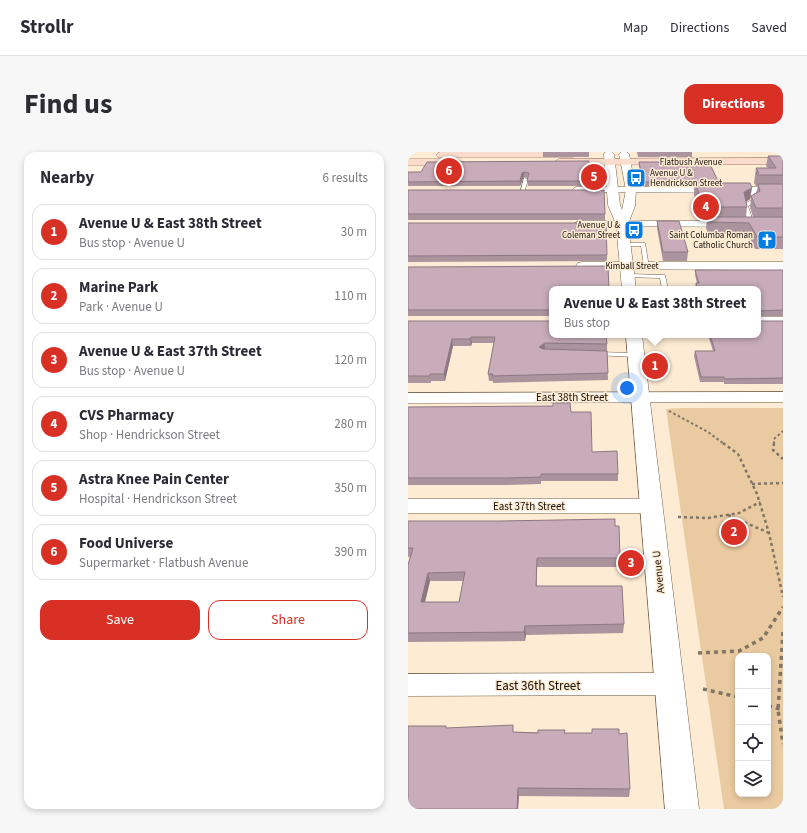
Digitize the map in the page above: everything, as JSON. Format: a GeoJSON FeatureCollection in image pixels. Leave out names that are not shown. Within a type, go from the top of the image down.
{"type":"FeatureCollection","features":[{"type":"Feature","properties":{"kind":"main road","name":"Flatbush Avenue"},"geometry":{"type":"LineString","coordinates":[[408,155],[542,154],[610,156],[715,156],[738,154],[783,154]]}},
{"type":"Feature","properties":{"kind":"main road","name":"Flatbush Avenue"},"geometry":{"type":"LineString","coordinates":[[408,162],[481,162],[610,156]]}},
{"type":"Feature","properties":{"kind":"main road"},"geometry":{"type":"LineString","coordinates":[[610,156],[614,205],[622,224],[628,277]]}},
{"type":"Feature","properties":{"kind":"main road","name":"Flatbush Avenue"},"geometry":{"type":"LineString","coordinates":[[625,156],[783,161]]}},
{"type":"Feature","properties":{"kind":"main road"},"geometry":{"type":"LineString","coordinates":[[622,224],[629,206],[631,190],[625,156]]}},
{"type":"Feature","properties":{"kind":"main road","name":"Avenue U"},"geometry":{"type":"LineString","coordinates":[[634,338],[682,809]]}},
{"type":"Feature","properties":{"kind":"street"},"geometry":{"type":"LineString","coordinates":[[464,155],[485,152]]}},
{"type":"Feature","properties":{"kind":"street"},"geometry":{"type":"LineString","coordinates":[[530,152],[542,154]]}},
{"type":"Feature","properties":{"kind":"street"},"geometry":{"type":"LineString","coordinates":[[567,190],[783,190]]}},
{"type":"Feature","properties":{"kind":"street"},"geometry":{"type":"LineString","coordinates":[[565,224],[783,224]]}},
{"type":"Feature","properties":{"kind":"street","name":"Kimball Street"},"geometry":{"type":"LineString","coordinates":[[572,266],[628,277],[647,266],[783,266]]}},
{"type":"Feature","properties":{"kind":"street"},"geometry":{"type":"LineString","coordinates":[[761,321],[783,321]]}},
{"type":"Feature","properties":{"kind":"street","name":"East 38th Street"},"geometry":{"type":"LineString","coordinates":[[408,398],[783,397]]}},
{"type":"Feature","properties":{"kind":"street","name":"East 37th Street"},"geometry":{"type":"LineString","coordinates":[[408,506],[651,506]]}},
{"type":"Feature","properties":{"kind":"street","name":"East 36th Street"},"geometry":{"type":"LineString","coordinates":[[408,685],[669,684]]}},
{"type":"Feature","properties":{"kind":"lane"},"geometry":{"type":"LineString","coordinates":[[523,190],[526,179]]}},
{"type":"Feature","properties":{"kind":"lane"},"geometry":{"type":"LineString","coordinates":[[751,190],[755,201],[746,205],[746,209],[752,224]]}},
{"type":"Feature","properties":{"kind":"lane"},"geometry":{"type":"LineString","coordinates":[[624,244],[643,244],[647,266]]}},
{"type":"Feature","properties":{"kind":"lane"},"geometry":{"type":"LineString","coordinates":[[628,277],[663,276],[665,286]]}},
{"type":"Feature","properties":{"kind":"lane"},"geometry":{"type":"LineString","coordinates":[[588,354],[636,355]]}},
{"type":"Feature","properties":{"kind":"path"},"geometry":{"type":"LineString","coordinates":[[666,409],[708,432],[738,454],[760,502],[769,533],[783,597]]}},
{"type":"Feature","properties":{"kind":"path"},"geometry":{"type":"LineString","coordinates":[[783,431],[774,439],[772,450],[783,458]]}},
{"type":"Feature","properties":{"kind":"path"},"geometry":{"type":"LineString","coordinates":[[752,484],[783,483]]}},
{"type":"Feature","properties":{"kind":"path"},"geometry":{"type":"LineString","coordinates":[[678,518],[708,518],[739,513],[760,502]]}},
{"type":"Feature","properties":{"kind":"path"},"geometry":{"type":"LineString","coordinates":[[728,515],[769,533]]}},
{"type":"Feature","properties":{"kind":"path"},"geometry":{"type":"LineString","coordinates":[[698,653],[739,652],[763,638],[783,607]]}},
{"type":"Feature","properties":{"kind":"path"},"geometry":{"type":"LineString","coordinates":[[783,632],[781,710],[783,744]]}},
{"type":"Feature","properties":{"kind":"path"},"geometry":{"type":"LineString","coordinates":[[703,689],[735,696]]}},
{"type":"Feature","properties":{"kind":"path"},"geometry":{"type":"LineString","coordinates":[[771,707],[781,710]]}},
{"type":"Feature","properties":{"kind":"shaded area"},"geometry":{"type":"Polygon","coordinates":[[[783,408],[783,809],[724,809],[666,409],[783,408]]]}},
{"type":"Feature","properties":{"kind":"building"},"geometry":{"type":"Polygon","coordinates":[[[768,156],[783,156],[783,175],[757,175],[756,173],[759,173],[756,168],[776,168],[768,156]]]}},
{"type":"Feature","properties":{"kind":"building"},"geometry":{"type":"Polygon","coordinates":[[[589,161],[589,171],[603,172],[604,181],[527,181],[529,173],[524,172],[522,173],[520,181],[408,182],[408,172],[421,172],[427,162],[589,161]]]}},
{"type":"Feature","properties":{"kind":"building"},"geometry":{"type":"Polygon","coordinates":[[[639,162],[709,162],[718,181],[643,182],[639,162]]]}},
{"type":"Feature","properties":{"kind":"building"},"geometry":{"type":"Polygon","coordinates":[[[695,183],[750,183],[752,188],[744,192],[747,207],[704,207],[695,183]]]}},
{"type":"Feature","properties":{"kind":"building"},"geometry":{"type":"Polygon","coordinates":[[[758,184],[783,184],[783,208],[756,208],[751,196],[760,191],[758,184]]]}},
{"type":"Feature","properties":{"kind":"building"},"geometry":{"type":"Polygon","coordinates":[[[408,190],[604,190],[605,214],[408,214],[408,190]]]}},
{"type":"Feature","properties":{"kind":"building"},"geometry":{"type":"Polygon","coordinates":[[[708,217],[783,217],[783,237],[757,237],[749,223],[710,222],[708,217]]]}},
{"type":"Feature","properties":{"kind":"building"},"geometry":{"type":"Polygon","coordinates":[[[657,221],[679,221],[688,252],[663,252],[657,221]]]}},
{"type":"Feature","properties":{"kind":"building"},"geometry":{"type":"Polygon","coordinates":[[[408,223],[606,223],[607,255],[408,256],[408,223]]]}},
{"type":"Feature","properties":{"kind":"building"},"geometry":{"type":"Polygon","coordinates":[[[608,266],[609,286],[549,286],[549,310],[408,310],[408,267],[608,266]]]}},
{"type":"Feature","properties":{"kind":"building"},"geometry":{"type":"Polygon","coordinates":[[[695,270],[783,270],[783,310],[761,311],[761,286],[696,286],[696,283],[699,283],[695,270]]]}},
{"type":"Feature","properties":{"kind":"building"},"geometry":{"type":"Polygon","coordinates":[[[408,321],[549,321],[549,338],[606,338],[607,344],[545,343],[539,347],[543,349],[607,351],[608,373],[492,376],[493,374],[488,374],[495,337],[471,337],[470,339],[452,339],[444,374],[430,374],[430,376],[408,376],[408,321]]]}},
{"type":"Feature","properties":{"kind":"building"},"geometry":{"type":"Polygon","coordinates":[[[761,321],[783,321],[783,378],[725,379],[724,377],[701,377],[695,351],[715,351],[711,338],[761,338],[761,321]]]}},
{"type":"Feature","properties":{"kind":"building"},"geometry":{"type":"Polygon","coordinates":[[[553,403],[570,403],[571,412],[591,412],[592,452],[617,451],[618,474],[541,474],[541,477],[507,478],[408,478],[408,407],[553,406],[553,403]]]}},
{"type":"Feature","properties":{"kind":"building"},"geometry":{"type":"Polygon","coordinates":[[[615,519],[615,526],[619,526],[620,558],[537,558],[536,586],[622,586],[624,624],[525,626],[524,632],[408,633],[408,565],[413,548],[408,548],[408,521],[615,519]],[[465,572],[428,573],[421,602],[459,602],[465,572]]]}},
{"type":"Feature","properties":{"kind":"building"},"geometry":{"type":"Polygon","coordinates":[[[513,725],[513,732],[538,733],[538,730],[565,730],[564,733],[592,733],[592,729],[619,729],[619,734],[627,733],[630,789],[518,788],[517,809],[408,809],[408,726],[446,726],[446,728],[513,725]]]}},
{"type":"Feature","properties":{"kind":"place","name":"Food Universe"},"geometry":{"type":"Point","coordinates":[449,171]}},
{"type":"Feature","properties":{"kind":"place","name":"Astra Knee Pain Center"},"geometry":{"type":"Point","coordinates":[594,177]}},
{"type":"Feature","properties":{"kind":"place","name":"Avenue U & Hendrickson Street"},"geometry":{"type":"Point","coordinates":[636,178]}},
{"type":"Feature","properties":{"kind":"place","name":"CVS Pharmacy"},"geometry":{"type":"Point","coordinates":[706,207]}},
{"type":"Feature","properties":{"kind":"place","name":"Avenue U & Coleman Street"},"geometry":{"type":"Point","coordinates":[634,230]}},
{"type":"Feature","properties":{"kind":"place","name":"Saint Columba Roman Catholic Church"},"geometry":{"type":"Point","coordinates":[767,240]}},
{"type":"Feature","properties":{"kind":"place","name":"Avenue U & East 38th Street"},"geometry":{"type":"Point","coordinates":[655,366]}},
{"type":"Feature","properties":{"kind":"place","name":"Marine Park"},"geometry":{"type":"Point","coordinates":[734,532]}},
{"type":"Feature","properties":{"kind":"place","name":"Avenue U & East 37th Street"},"geometry":{"type":"Point","coordinates":[631,563]}}]}
